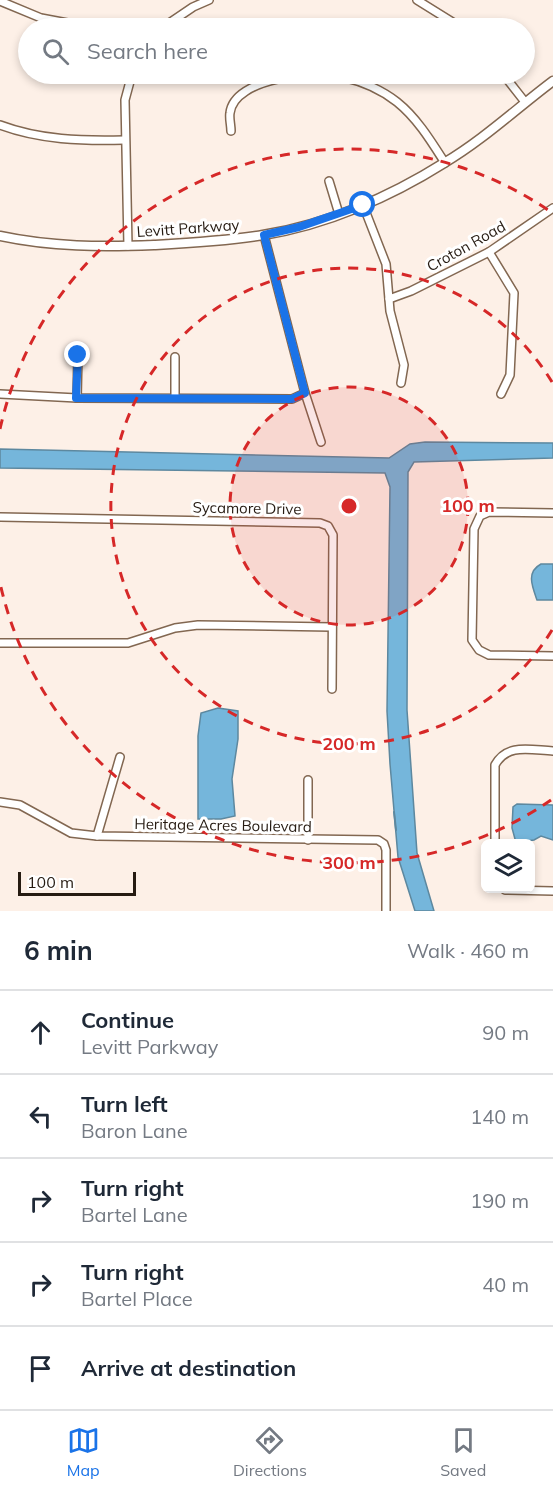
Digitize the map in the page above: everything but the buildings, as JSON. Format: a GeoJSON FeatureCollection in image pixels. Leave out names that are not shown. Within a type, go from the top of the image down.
{"type":"FeatureCollection","features":[{"type":"Feature","properties":{"kind":"street"},"geometry":{"type":"LineString","coordinates":[[174,18],[191,4],[209,0]]}},
{"type":"Feature","properties":{"kind":"street"},"geometry":{"type":"LineString","coordinates":[[417,0],[446,18]]}},
{"type":"Feature","properties":{"kind":"street"},"geometry":{"type":"LineString","coordinates":[[0,1],[41,18]]}},
{"type":"Feature","properties":{"kind":"street","name":"Levitt Parkway"},"geometry":{"type":"LineString","coordinates":[[0,236],[65,246],[128,246],[217,241],[264,235],[299,227],[363,205],[445,163],[553,81]]}},
{"type":"Feature","properties":{"kind":"street"},"geometry":{"type":"LineString","coordinates":[[128,246],[124,140],[125,100],[129,84]]}},
{"type":"Feature","properties":{"kind":"street"},"geometry":{"type":"LineString","coordinates":[[231,131],[229,111],[239,96],[262,84]]}},
{"type":"Feature","properties":{"kind":"street"},"geometry":{"type":"LineString","coordinates":[[366,84],[396,102],[419,124],[445,163]]}},
{"type":"Feature","properties":{"kind":"street"},"geometry":{"type":"LineString","coordinates":[[511,84],[525,102]]}},
{"type":"Feature","properties":{"kind":"street"},"geometry":{"type":"LineString","coordinates":[[0,125],[22,133],[75,141],[124,140]]}},
{"type":"Feature","properties":{"kind":"street"},"geometry":{"type":"LineString","coordinates":[[329,181],[339,214]]}},
{"type":"Feature","properties":{"kind":"street"},"geometry":{"type":"LineString","coordinates":[[363,205],[386,264],[389,299],[404,365],[401,383]]}},
{"type":"Feature","properties":{"kind":"street","name":"Croton Road"},"geometry":{"type":"LineString","coordinates":[[389,299],[411,291],[489,252],[553,208]]}},
{"type":"Feature","properties":{"kind":"street"},"geometry":{"type":"LineString","coordinates":[[264,235],[305,393],[321,442]]}},
{"type":"Feature","properties":{"kind":"street"},"geometry":{"type":"LineString","coordinates":[[489,252],[514,293],[510,375],[501,394]]}},
{"type":"Feature","properties":{"kind":"street"},"geometry":{"type":"LineString","coordinates":[[76,398],[78,355]]}},
{"type":"Feature","properties":{"kind":"street"},"geometry":{"type":"LineString","coordinates":[[175,357],[175,398]]}},
{"type":"Feature","properties":{"kind":"street"},"geometry":{"type":"LineString","coordinates":[[0,394],[76,398],[292,399],[305,393]]}},
{"type":"Feature","properties":{"kind":"street"},"geometry":{"type":"LineString","coordinates":[[553,513],[489,512],[480,516],[474,529],[472,640],[479,651],[489,655],[553,656]]}},
{"type":"Feature","properties":{"kind":"street","name":"Sycamore Drive"},"geometry":{"type":"LineString","coordinates":[[0,517],[320,523],[328,526],[333,535],[332,689]]}},
{"type":"Feature","properties":{"kind":"street"},"geometry":{"type":"LineString","coordinates":[[0,643],[128,643],[176,628],[198,626],[332,627]]}},
{"type":"Feature","properties":{"kind":"street"},"geometry":{"type":"LineString","coordinates":[[495,839],[495,765],[501,755],[510,750],[553,751]]}},
{"type":"Feature","properties":{"kind":"street"},"geometry":{"type":"LineString","coordinates":[[97,836],[120,757]]}},
{"type":"Feature","properties":{"kind":"street"},"geometry":{"type":"LineString","coordinates":[[308,780],[308,840]]}},
{"type":"Feature","properties":{"kind":"street","name":"Heritage Acres Boulevard"},"geometry":{"type":"LineString","coordinates":[[0,802],[20,805],[71,833],[97,836],[378,840],[384,844],[386,850],[386,911]]}},
{"type":"Feature","properties":{"kind":"street"},"geometry":{"type":"LineString","coordinates":[[535,891],[553,891]]}},
{"type":"Feature","properties":{"kind":"water"},"geometry":{"type":"Polygon","coordinates":[[[425,442],[553,443],[553,458],[414,462],[408,472],[407,710],[417,853],[434,911],[415,911],[398,857],[390,764],[387,711],[390,487],[385,473],[0,468],[0,449],[389,458],[410,444],[425,442]]]}},
{"type":"Feature","properties":{"kind":"water"},"geometry":{"type":"Polygon","coordinates":[[[541,564],[553,564],[553,600],[537,600],[535,595],[532,575],[536,567],[541,564]]]}},
{"type":"Feature","properties":{"kind":"water"},"geometry":{"type":"Polygon","coordinates":[[[218,708],[238,711],[238,739],[232,779],[235,816],[221,819],[198,819],[198,736],[201,713],[218,708]]]}},
{"type":"Feature","properties":{"kind":"water"},"geometry":{"type":"Polygon","coordinates":[[[517,804],[553,805],[553,840],[541,836],[535,839],[515,839],[512,828],[513,807],[517,804]]]}},
{"type":"Feature","properties":{"kind":"waterway"},"geometry":{"type":"LineString","coordinates":[[394,812],[396,830]]}},
{"type":"Feature","properties":{"kind":"route"},"geometry":{"type":"LineString","coordinates":[[78,355],[76,398],[292,399],[305,393],[264,235],[299,227],[363,205]]}}]}
